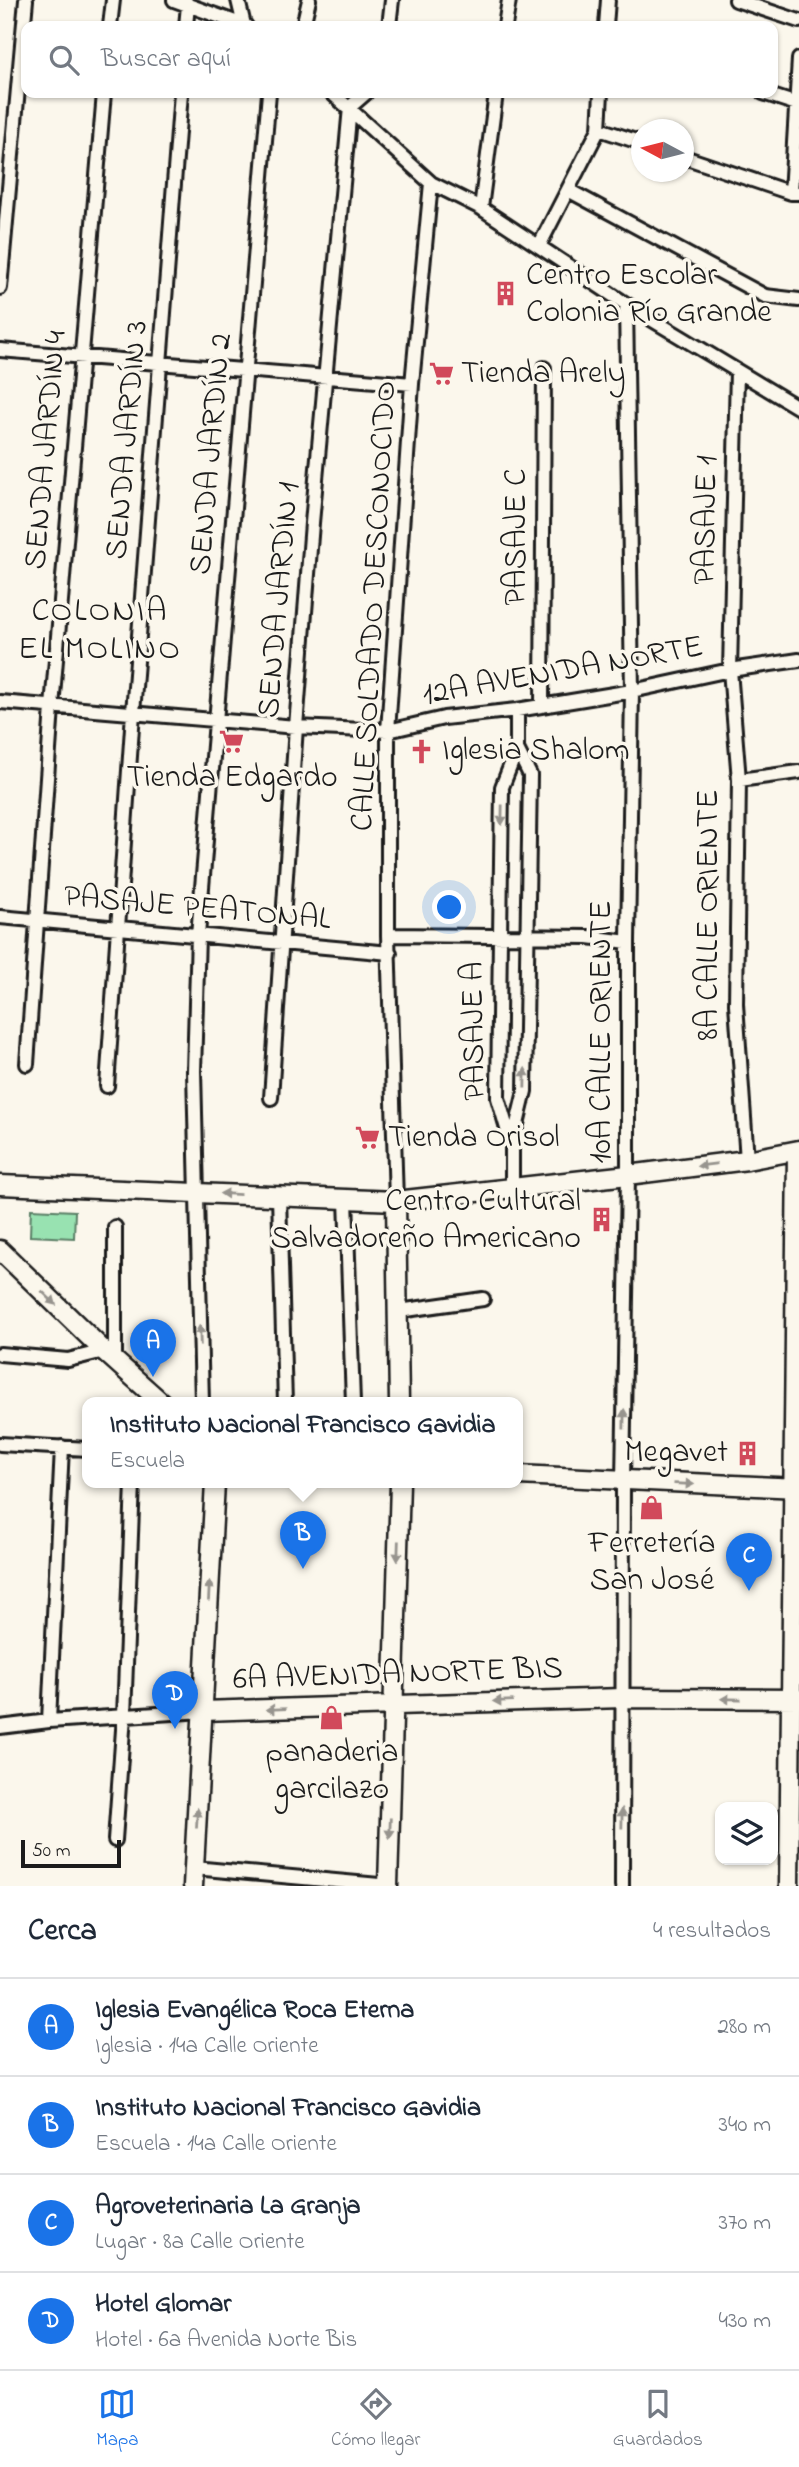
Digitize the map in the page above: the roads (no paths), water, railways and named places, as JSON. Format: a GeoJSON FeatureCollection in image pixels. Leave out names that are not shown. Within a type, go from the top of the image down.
{"type":"FeatureCollection","features":[{"type":"Feature","properties":{"kind":"street"},"geometry":{"type":"LineString","coordinates":[[24,21],[26,0]]}},
{"type":"Feature","properties":{"kind":"street"},"geometry":{"type":"LineString","coordinates":[[111,21],[113,0]]}},
{"type":"Feature","properties":{"kind":"street"},"geometry":{"type":"LineString","coordinates":[[174,0],[234,21]]}},
{"type":"Feature","properties":{"kind":"street"},"geometry":{"type":"LineString","coordinates":[[239,0],[244,21]]}},
{"type":"Feature","properties":{"kind":"street"},"geometry":{"type":"LineString","coordinates":[[304,21],[309,0]]}},
{"type":"Feature","properties":{"kind":"street"},"geometry":{"type":"LineString","coordinates":[[390,21],[392,0]]}},
{"type":"Feature","properties":{"kind":"street"},"geometry":{"type":"LineString","coordinates":[[506,21],[509,0]]}},
{"type":"Feature","properties":{"kind":"street"},"geometry":{"type":"LineString","coordinates":[[606,21],[608,0]]}},
{"type":"Feature","properties":{"kind":"street"},"geometry":{"type":"LineString","coordinates":[[736,0],[799,21]]}},
{"type":"Feature","properties":{"kind":"street"},"geometry":{"type":"LineString","coordinates":[[186,21],[187,3]]}},
{"type":"Feature","properties":{"kind":"street"},"geometry":{"type":"LineString","coordinates":[[0,288],[21,55]]}},
{"type":"Feature","properties":{"kind":"street"},"geometry":{"type":"LineString","coordinates":[[694,160],[795,193],[799,59]]}},
{"type":"Feature","properties":{"kind":"street","name":"SENDA JARDÍN 4"},"geometry":{"type":"LineString","coordinates":[[27,1064],[52,707],[104,98]]}},
{"type":"Feature","properties":{"kind":"street","name":"SENDA JARDÍN 3"},"geometry":{"type":"LineString","coordinates":[[107,1086],[132,713],[181,98]]}},
{"type":"Feature","properties":{"kind":"street","name":"SENDA JARDÍN 2"},"geometry":{"type":"LineString","coordinates":[[202,1397],[194,1071],[198,935],[269,98]]}},
{"type":"Feature","properties":{"kind":"street"},"geometry":{"type":"LineString","coordinates":[[338,98],[431,183],[481,208],[626,304],[799,408]]}},
{"type":"Feature","properties":{"kind":"street"},"geometry":{"type":"LineString","coordinates":[[350,107],[360,98]]}},
{"type":"Feature","properties":{"kind":"street"},"geometry":{"type":"LineString","coordinates":[[481,208],[495,98]]}},
{"type":"Feature","properties":{"kind":"street"},"geometry":{"type":"LineString","coordinates":[[539,246],[599,129],[601,98]]}},
{"type":"Feature","properties":{"kind":"street"},"geometry":{"type":"LineString","coordinates":[[778,98],[797,104]]}},
{"type":"Feature","properties":{"kind":"street","name":"SENDA JARDÍN 1"},"geometry":{"type":"LineString","coordinates":[[271,1098],[296,727],[350,107]]}},
{"type":"Feature","properties":{"kind":"street"},"geometry":{"type":"LineString","coordinates":[[599,129],[631,139]]}},
{"type":"Feature","properties":{"kind":"street","name":"CALLE SOLDADO DESCONOCIDO"},"geometry":{"type":"LineString","coordinates":[[396,1201],[388,935],[388,731],[412,384],[431,183]]}},
{"type":"Feature","properties":{"kind":"street"},"geometry":{"type":"LineString","coordinates":[[568,190],[765,296],[799,300]]}},
{"type":"Feature","properties":{"kind":"street","name":"10A CALLE ORIENTE"},"geometry":{"type":"LineString","coordinates":[[622,1886],[623,1482],[632,691],[626,304]]}},
{"type":"Feature","properties":{"kind":"street"},"geometry":{"type":"LineString","coordinates":[[0,350],[412,384]]}},
{"type":"Feature","properties":{"kind":"street","name":"PASAJE C"},"geometry":{"type":"LineString","coordinates":[[542,706],[544,368]]}},
{"type":"Feature","properties":{"kind":"street","name":"PASAJE 1"},"geometry":{"type":"LineString","coordinates":[[730,670],[737,372]]}},
{"type":"Feature","properties":{"kind":"street","name":"12A AVENIDA NORTE"},"geometry":{"type":"LineString","coordinates":[[0,702],[296,727],[388,731],[444,718],[542,706],[632,691],[730,670],[799,660]]}},
{"type":"Feature","properties":{"kind":"street","name":"8A CALLE ORIENTE"},"geometry":{"type":"LineString","coordinates":[[730,670],[739,780],[736,1004],[747,1160]]}},
{"type":"Feature","properties":{"kind":"street"},"geometry":{"type":"LineString","coordinates":[[512,1189],[512,1145],[525,1091],[530,775],[517,750],[517,710]]}},
{"type":"Feature","properties":{"kind":"street","name":"PASAJE A"},"geometry":{"type":"LineString","coordinates":[[512,1145],[498,1098],[500,937],[502,787],[517,750]]}},
{"type":"Feature","properties":{"kind":"street"},"geometry":{"type":"LineString","coordinates":[[739,780],[799,772]]}},
{"type":"Feature","properties":{"kind":"street","name":"PASAJE PEATONAL"},"geometry":{"type":"LineString","coordinates":[[0,917],[390,953]]}},
{"type":"Feature","properties":{"kind":"street"},"geometry":{"type":"LineString","coordinates":[[388,935],[588,937],[628,942]]}},
{"type":"Feature","properties":{"kind":"street"},"geometry":{"type":"LineString","coordinates":[[0,1185],[396,1201],[628,1175],[798,1151],[795,1699],[789,1886]]}},
{"type":"Feature","properties":{"kind":"street"},"geometry":{"type":"LineString","coordinates":[[279,1196],[285,1397]]}},
{"type":"Feature","properties":{"kind":"street"},"geometry":{"type":"LineString","coordinates":[[346,1199],[353,1397]]}},
{"type":"Feature","properties":{"kind":"street"},"geometry":{"type":"LineString","coordinates":[[396,1201],[400,1397]]}},
{"type":"Feature","properties":{"kind":"street"},"geometry":{"type":"LineString","coordinates":[[109,1355],[115,1227]]}},
{"type":"Feature","properties":{"kind":"street"},"geometry":{"type":"LineString","coordinates":[[0,1250],[155,1397]]}},
{"type":"Feature","properties":{"kind":"street"},"geometry":{"type":"LineString","coordinates":[[399,1311],[483,1298]]}},
{"type":"Feature","properties":{"kind":"street"},"geometry":{"type":"LineString","coordinates":[[0,1354],[68,1360],[109,1355]]}},
{"type":"Feature","properties":{"kind":"street"},"geometry":{"type":"LineString","coordinates":[[0,1444],[82,1449]]}},
{"type":"Feature","properties":{"kind":"street"},"geometry":{"type":"LineString","coordinates":[[49,1721],[62,1447]]}},
{"type":"Feature","properties":{"kind":"street"},"geometry":{"type":"LineString","coordinates":[[523,1475],[796,1488]]}},
{"type":"Feature","properties":{"kind":"street"},"geometry":{"type":"LineString","coordinates":[[114,1840],[124,1716],[133,1488]]}},
{"type":"Feature","properties":{"kind":"street"},"geometry":{"type":"LineString","coordinates":[[215,1488],[194,1877],[389,1886],[400,1488]]}},
{"type":"Feature","properties":{"kind":"street","name":"6A AVENIDA NORTE BIS"},"geometry":{"type":"LineString","coordinates":[[0,1727],[49,1721],[203,1711],[623,1698],[795,1699]]}},
{"type":"Feature","properties":{"kind":"place","name":"Centro Escolar Colonia Río Grande"},"geometry":{"type":"Point","coordinates":[506,294]}},
{"type":"Feature","properties":{"kind":"place","name":"Tienda Arely"},"geometry":{"type":"Point","coordinates":[441,374]}},
{"type":"Feature","properties":{"kind":"place","name":"Tienda Edgardo"},"geometry":{"type":"Point","coordinates":[232,742]}},
{"type":"Feature","properties":{"kind":"place","name":"Iglesia Shalom"},"geometry":{"type":"Point","coordinates":[422,751]}},
{"type":"Feature","properties":{"kind":"place","name":"Tienda Orisol"},"geometry":{"type":"Point","coordinates":[368,1138]}},
{"type":"Feature","properties":{"kind":"place","name":"Centro Cultural Salvadoreño Americano"},"geometry":{"type":"Point","coordinates":[601,1220]}},
{"type":"Feature","properties":{"kind":"place","name":"Iglesia Evangélica Roca Eterna"},"geometry":{"type":"Point","coordinates":[153,1377]}},
{"type":"Feature","properties":{"kind":"place","name":"Megavet"},"geometry":{"type":"Point","coordinates":[748,1453]}},
{"type":"Feature","properties":{"kind":"place","name":"Ferretería San José"},"geometry":{"type":"Point","coordinates":[652,1508]}},
{"type":"Feature","properties":{"kind":"place","name":"Instituto Nacional Francisco Gavidia"},"geometry":{"type":"Point","coordinates":[303,1569]}},
{"type":"Feature","properties":{"kind":"place","name":"Agroveterinaria La Granja"},"geometry":{"type":"Point","coordinates":[749,1591]}},
{"type":"Feature","properties":{"kind":"place","name":"panaderia garcilazo"},"geometry":{"type":"Point","coordinates":[332,1717]}},
{"type":"Feature","properties":{"kind":"place","name":"Hotel Glomar"},"geometry":{"type":"Point","coordinates":[175,1729]}},
{"type":"Feature","properties":{"kind":"district","name":"COLONIA EL MOLINO"},"geometry":{"type":"Point","coordinates":[100,631]}}]}
